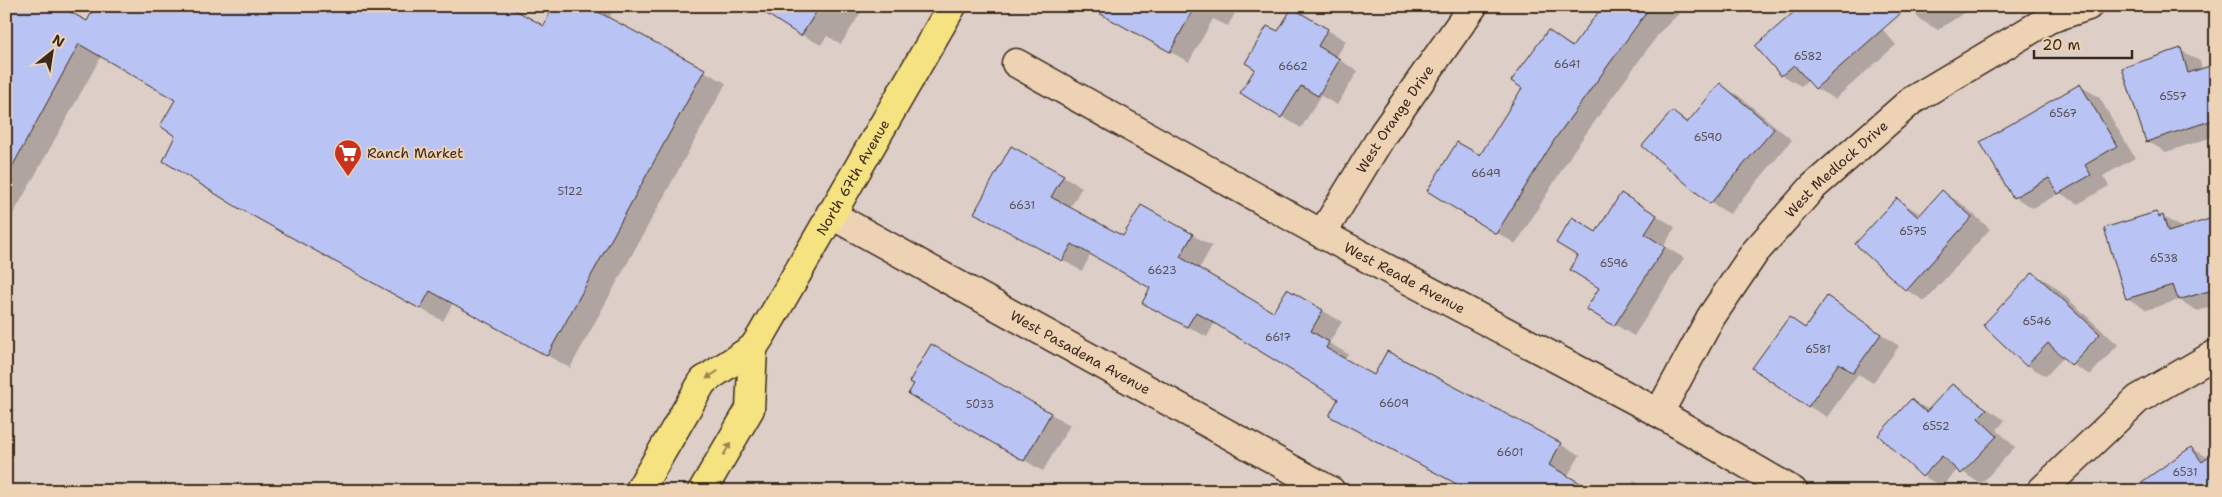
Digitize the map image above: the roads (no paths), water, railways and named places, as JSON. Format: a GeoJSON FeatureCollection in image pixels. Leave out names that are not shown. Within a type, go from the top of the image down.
{"type":"FeatureCollection","features":[{"type":"Feature","properties":{"kind":"main road","name":"North 67th Avenue"},"geometry":{"type":"LineString","coordinates":[[639,491],[703,381],[752,348],[952,6]]}},
{"type":"Feature","properties":{"kind":"main road","name":"North 67th Avenue"},"geometry":{"type":"LineString","coordinates":[[702,491],[750,409],[752,348]]}},
{"type":"Feature","properties":{"kind":"street","name":"West Orange Drive"},"geometry":{"type":"LineString","coordinates":[[1322,234],[1383,134],[1473,6]]}},
{"type":"Feature","properties":{"kind":"street","name":"West Medlock Drive"},"geometry":{"type":"LineString","coordinates":[[1659,412],[1717,309],[1756,252],[1813,187],[1912,101],[2048,19],[2088,6]]}},
{"type":"Feature","properties":{"kind":"street","name":"West Reade Avenue"},"geometry":{"type":"LineString","coordinates":[[1016,63],[1322,234],[1659,412],[1793,491]]}},
{"type":"Feature","properties":{"kind":"street","name":"West Pasadena Avenue"},"geometry":{"type":"LineString","coordinates":[[830,214],[1331,491]]}},
{"type":"Feature","properties":{"kind":"street"},"geometry":{"type":"LineString","coordinates":[[2041,491],[2138,399],[2216,354]]}},
{"type":"Feature","properties":{"kind":"place","name":"Ranch Market"},"geometry":{"type":"Point","coordinates":[348,177]}}]}
